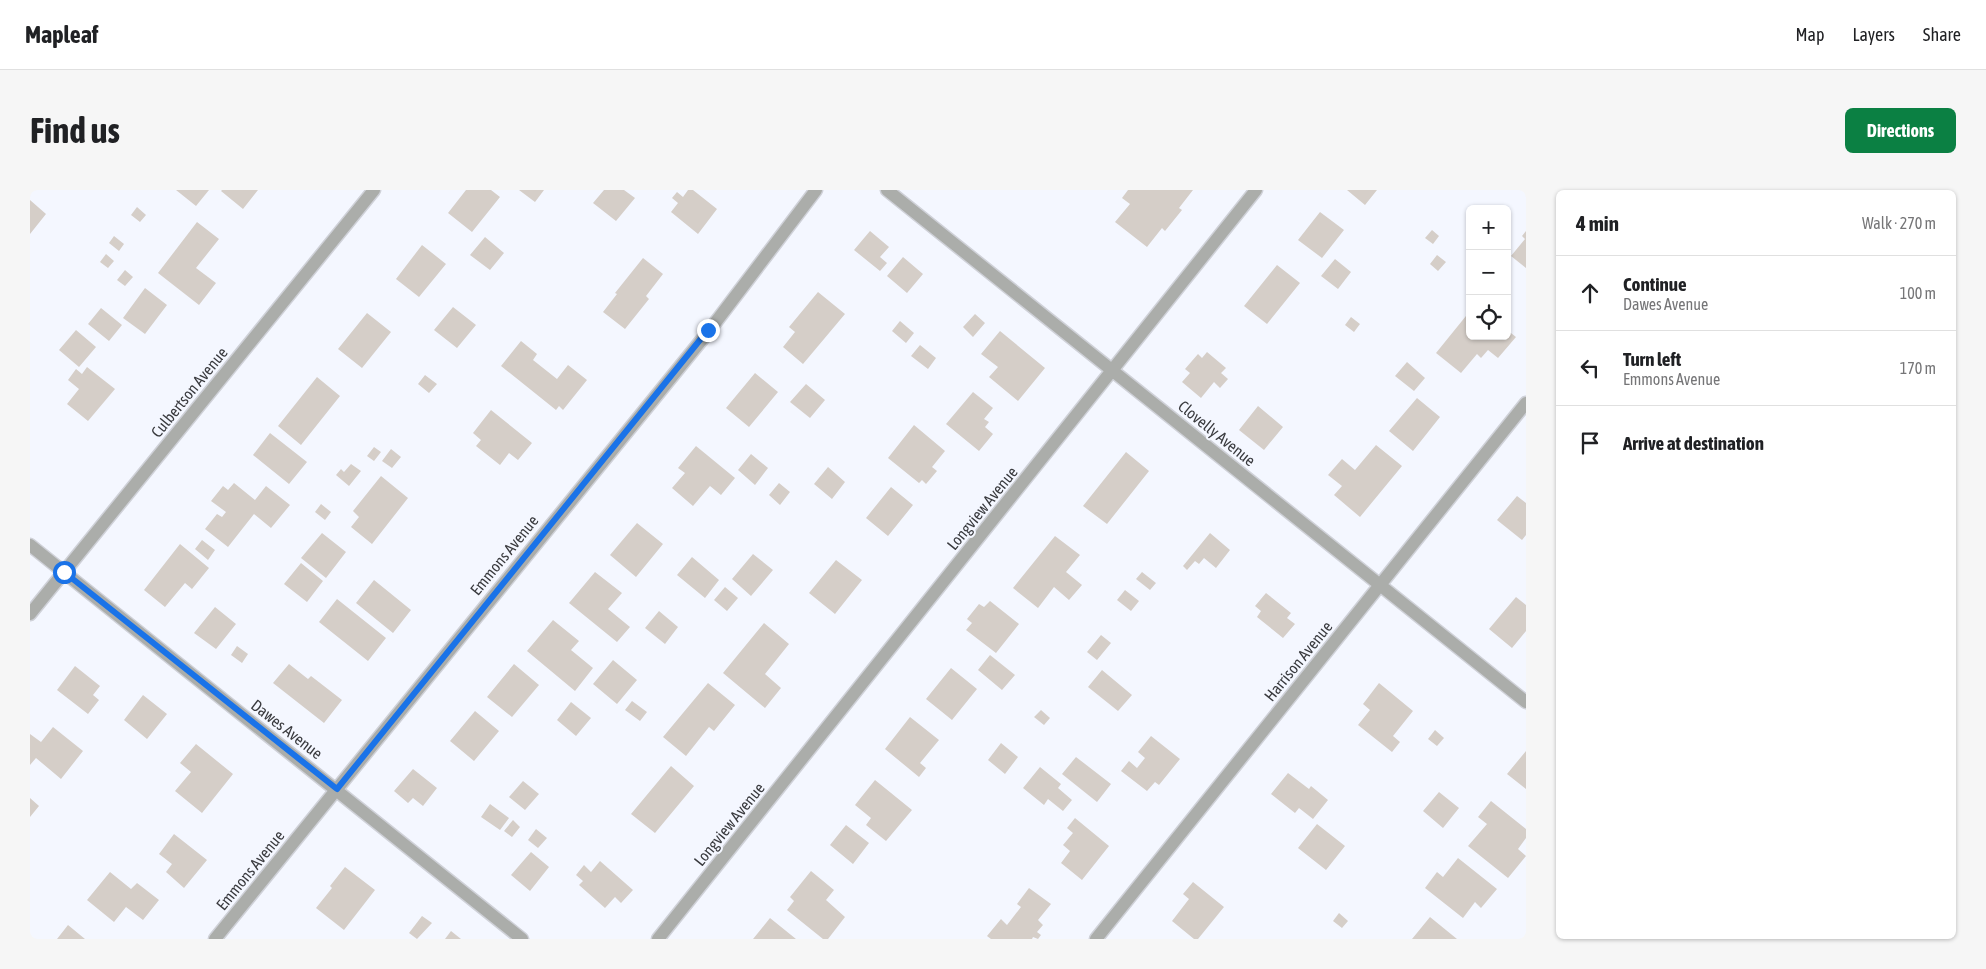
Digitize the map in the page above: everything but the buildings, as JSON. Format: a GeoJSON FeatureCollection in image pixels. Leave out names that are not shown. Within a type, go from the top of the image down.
{"type":"FeatureCollection","features":[{"type":"Feature","properties":{"kind":"street","name":"Culbertson Avenue"},"geometry":{"type":"LineString","coordinates":[[30,614],[374,190]]}},
{"type":"Feature","properties":{"kind":"street","name":"Emmons Avenue"},"geometry":{"type":"LineString","coordinates":[[215,939],[708,330],[816,190]]}},
{"type":"Feature","properties":{"kind":"street","name":"Clovelly Avenue"},"geometry":{"type":"LineString","coordinates":[[887,190],[1526,702]]}},
{"type":"Feature","properties":{"kind":"street","name":"Longview Avenue"},"geometry":{"type":"LineString","coordinates":[[658,939],[1256,190]]}},
{"type":"Feature","properties":{"kind":"street","name":"Harrison Avenue"},"geometry":{"type":"LineString","coordinates":[[1096,939],[1526,403]]}},
{"type":"Feature","properties":{"kind":"street","name":"Dawes Avenue"},"geometry":{"type":"LineString","coordinates":[[30,545],[522,939]]}},
{"type":"Feature","properties":{"kind":"route"},"geometry":{"type":"LineString","coordinates":[[64,572],[337,789],[708,330]]}}]}
